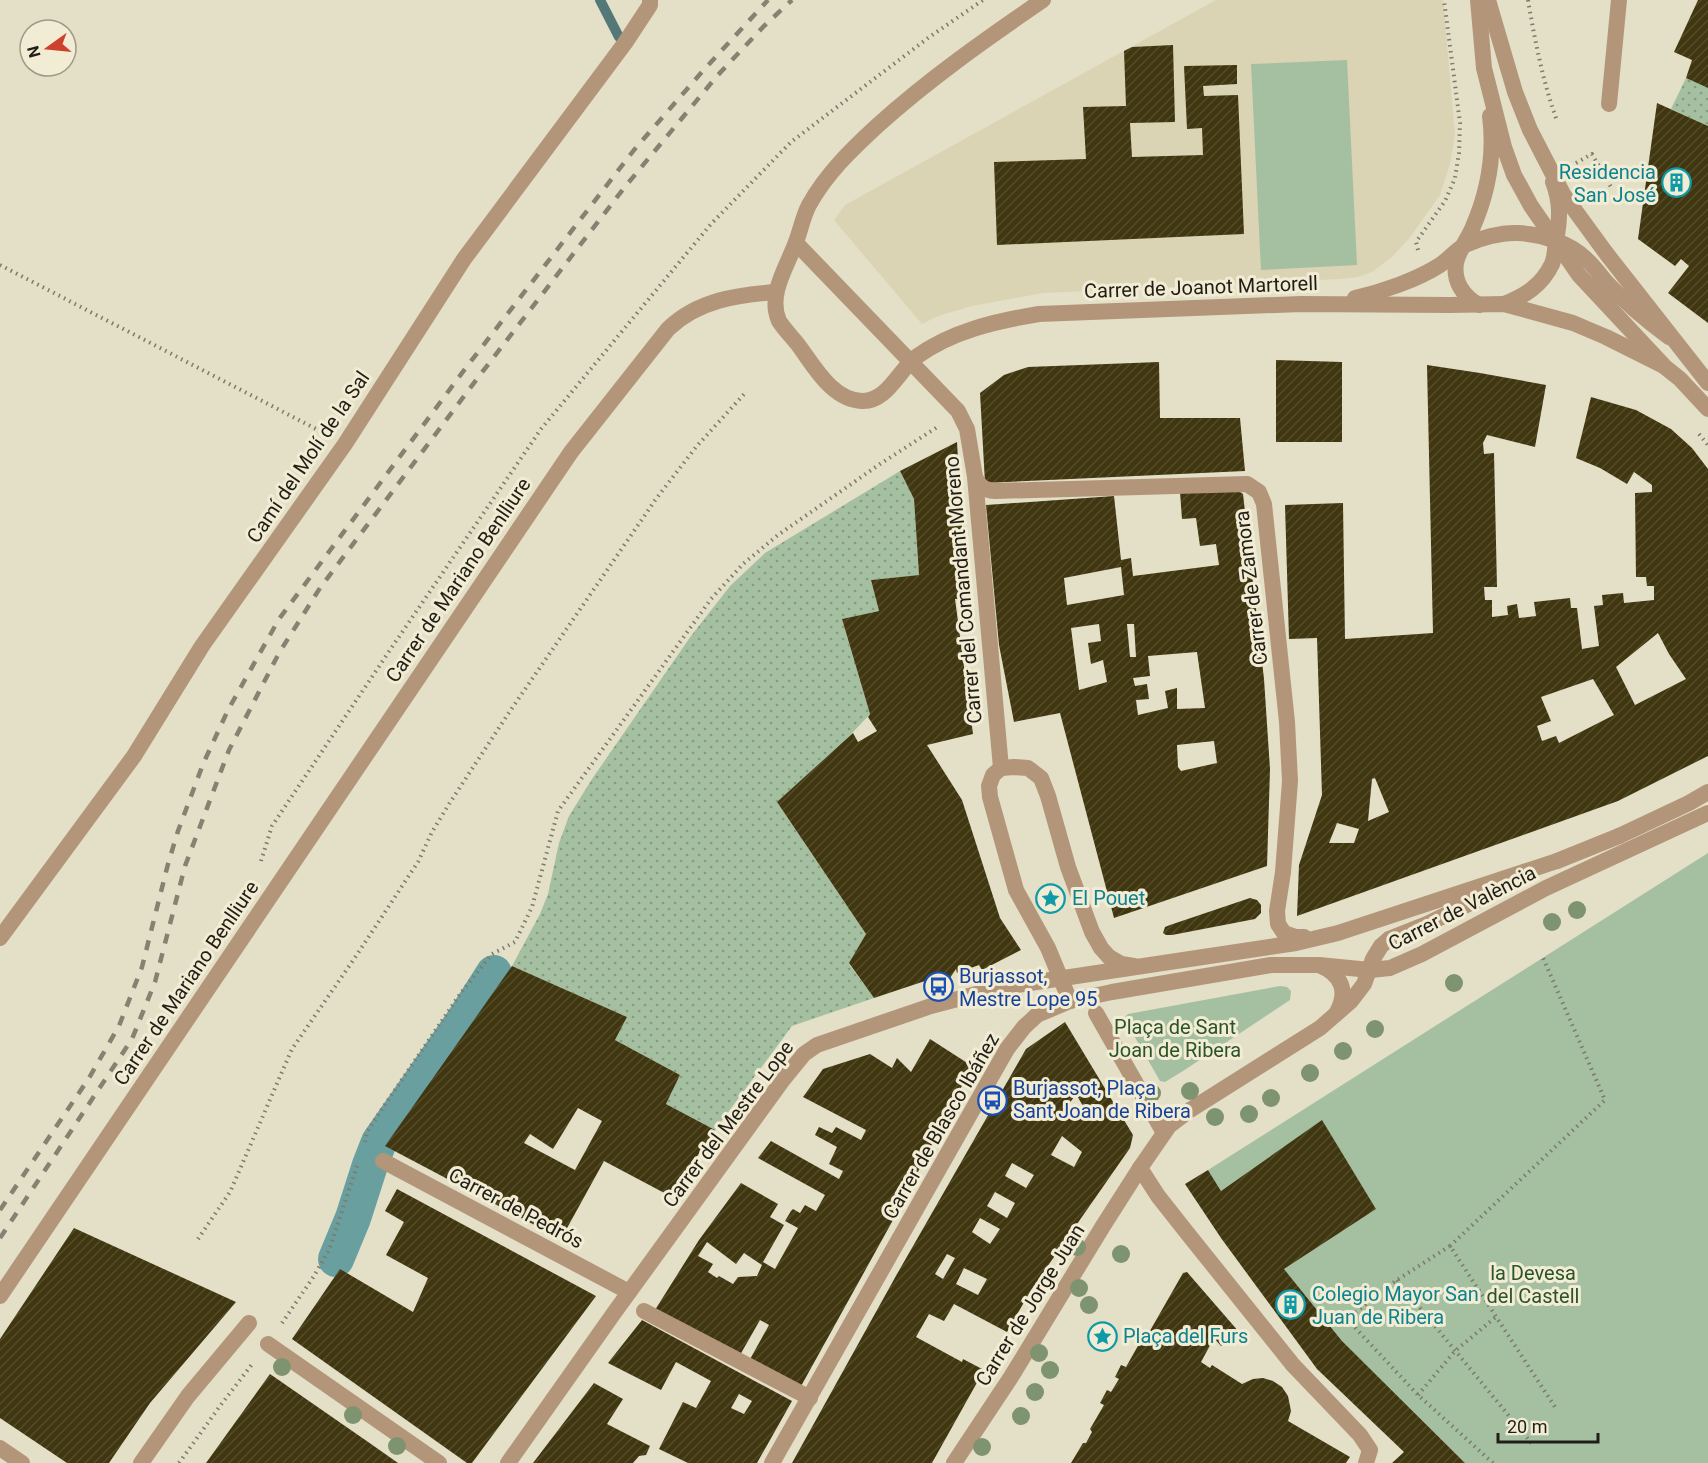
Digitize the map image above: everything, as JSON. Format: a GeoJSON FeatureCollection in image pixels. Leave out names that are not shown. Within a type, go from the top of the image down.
{"type":"FeatureCollection","features":[{"type":"Feature","properties":{"kind":"street","name":"Camí del Molí de la Sal"},"geometry":{"type":"LineString","coordinates":[[0,938],[135,756],[202,646],[345,444],[464,259],[625,43],[650,5],[650,0]]}},
{"type":"Feature","properties":{"kind":"street"},"geometry":{"type":"LineString","coordinates":[[776,292],[808,206],[834,169],[859,142],[945,69],[1043,0]]}},
{"type":"Feature","properties":{"kind":"street"},"geometry":{"type":"LineString","coordinates":[[1478,0],[1493,136],[1491,165],[1486,190],[1473,228],[1456,263],[1462,292],[1479,304]]}},
{"type":"Feature","properties":{"kind":"street"},"geometry":{"type":"LineString","coordinates":[[1488,0],[1515,92],[1546,163],[1563,194],[1673,341],[1708,383]]}},
{"type":"Feature","properties":{"kind":"street"},"geometry":{"type":"LineString","coordinates":[[1609,104],[1619,0]]}},
{"type":"Feature","properties":{"kind":"street"},"geometry":{"type":"LineString","coordinates":[[1484,68],[1504,147],[1514,175],[1531,206],[1579,275],[1665,367]]}},
{"type":"Feature","properties":{"kind":"street","name":"Carrer de Joanot Martorell"},"geometry":{"type":"LineString","coordinates":[[1504,304],[1531,291],[1553,262],[1560,208],[1546,163]]}},
{"type":"Feature","properties":{"kind":"street"},"geometry":{"type":"LineString","coordinates":[[1315,304],[1373,294],[1440,265],[1464,246],[1500,234],[1518,233],[1538,236],[1570,247],[1586,258],[1627,303],[1673,341]]}},
{"type":"Feature","properties":{"kind":"street"},"geometry":{"type":"LineString","coordinates":[[796,243],[828,279],[958,411]]}},
{"type":"Feature","properties":{"kind":"street","name":"Carrer de Joanot Martorell"},"geometry":{"type":"LineString","coordinates":[[776,292],[775,303],[779,321],[825,381],[849,398],[862,401],[877,397],[887,390],[911,361],[931,346],[974,328],[1039,314],[1315,304],[1504,304],[1573,323],[1665,367],[1680,379],[1708,409]]}},
{"type":"Feature","properties":{"kind":"street","name":"Carrer de Mariano Benlliure"},"geometry":{"type":"LineString","coordinates":[[0,1296],[570,452],[680,317],[728,298],[776,292]]}},
{"type":"Feature","properties":{"kind":"street","name":"Carrer del Comandant Moreno"},"geometry":{"type":"LineString","coordinates":[[958,411],[967,429],[975,477],[1001,768]]}},
{"type":"Feature","properties":{"kind":"street","name":"Carrer de Zamora"},"geometry":{"type":"LineString","coordinates":[[975,477],[986,490],[995,491],[1247,484],[1259,492],[1264,504],[1287,722],[1290,781],[1284,861],[1277,911]]}},
{"type":"Feature","properties":{"kind":"street"},"geometry":{"type":"LineString","coordinates":[[1070,1002],[1048,948],[1016,890],[990,797],[989,786],[993,775],[1001,768],[1014,766],[1028,768],[1041,778],[1068,867],[1092,932],[1109,957],[1121,964],[1138,967]]}},
{"type":"Feature","properties":{"kind":"street","name":"Carrer de València"},"geometry":{"type":"LineString","coordinates":[[1199,957],[1320,937],[1413,910],[1557,861],[1619,836],[1708,792]]}},
{"type":"Feature","properties":{"kind":"street","name":"Carrer de València"},"geometry":{"type":"LineString","coordinates":[[1557,861],[1427,924],[1389,939],[1373,958],[1370,970],[1390,968],[1412,959],[1546,888],[1708,813]]}},
{"type":"Feature","properties":{"kind":"street"},"geometry":{"type":"LineString","coordinates":[[1277,911],[1278,924],[1284,933],[1296,937],[1320,937]]}},
{"type":"Feature","properties":{"kind":"street"},"geometry":{"type":"LineString","coordinates":[[1243,970],[1272,956],[1276,946],[1277,911]]}},
{"type":"Feature","properties":{"kind":"street","name":"Carrer del Mestre Lope"},"geometry":{"type":"LineString","coordinates":[[508,1463],[629,1292],[804,1054],[832,1039],[931,1006],[1003,987],[1199,957]]}},
{"type":"Feature","properties":{"kind":"street","name":"Carrer de Blasco Ibáñez"},"geometry":{"type":"LineString","coordinates":[[772,1463],[1007,1049],[1024,1027],[1037,1015],[1070,1002],[1112,992],[1271,965],[1319,965],[1370,970]]}},
{"type":"Feature","properties":{"kind":"street"},"geometry":{"type":"LineString","coordinates":[[1319,965],[1332,970],[1338,977],[1343,997],[1336,1014]]}},
{"type":"Feature","properties":{"kind":"street"},"geometry":{"type":"LineString","coordinates":[[1368,1456],[1360,1434],[1293,1365],[1188,1234],[1140,1168],[1169,1126],[1190,1110],[1320,1028],[1351,1001],[1364,984],[1370,970]]}},
{"type":"Feature","properties":{"kind":"street"},"geometry":{"type":"LineString","coordinates":[[1096,1013],[1164,1133]]}},
{"type":"Feature","properties":{"kind":"street","name":"Carrer de Pedrós"},"geometry":{"type":"LineString","coordinates":[[383,1161],[629,1292]]}},
{"type":"Feature","properties":{"kind":"street","name":"Carrer de Jorge Juan"},"geometry":{"type":"LineString","coordinates":[[954,1463],[1011,1377],[1140,1168]]}},
{"type":"Feature","properties":{"kind":"street"},"geometry":{"type":"LineString","coordinates":[[644,1311],[810,1398]]}},
{"type":"Feature","properties":{"kind":"street"},"geometry":{"type":"LineString","coordinates":[[141,1463],[188,1396],[249,1323]]}},
{"type":"Feature","properties":{"kind":"street"},"geometry":{"type":"LineString","coordinates":[[268,1344],[439,1463]]}},
{"type":"Feature","properties":{"kind":"street"},"geometry":{"type":"LineString","coordinates":[[0,1448],[22,1463]]}},
{"type":"Feature","properties":{"kind":"path"},"geometry":{"type":"LineString","coordinates":[[1426,272],[1416,242],[1445,201],[1455,178],[1459,153],[1460,123],[1444,0]]}},
{"type":"Feature","properties":{"kind":"path"},"geometry":{"type":"LineString","coordinates":[[1527,0],[1539,58],[1558,124]]}},
{"type":"Feature","properties":{"kind":"path"},"geometry":{"type":"LineString","coordinates":[[1573,165],[1592,154],[1611,187]]}},
{"type":"Feature","properties":{"kind":"path"},"geometry":{"type":"LineString","coordinates":[[0,266],[345,444]]}},
{"type":"Feature","properties":{"kind":"path"},"geometry":{"type":"LineString","coordinates":[[198,1239],[230,1192],[292,1049],[418,862],[432,832],[475,764],[656,499],[696,447],[746,392]]}},
{"type":"Feature","properties":{"kind":"path"},"geometry":{"type":"LineString","coordinates":[[363,1148],[367,1132],[460,994],[492,954],[515,942],[520,935],[531,908],[558,811],[711,598],[742,564],[778,536],[880,464],[943,424],[958,411]]}},
{"type":"Feature","properties":{"kind":"path"},"geometry":{"type":"LineString","coordinates":[[1694,428],[1708,444]]}},
{"type":"Feature","properties":{"kind":"path"},"geometry":{"type":"LineString","coordinates":[[1492,1463],[1418,1395],[1347,1319],[1397,1280],[1450,1246],[1605,1100],[1543,958]]}},
{"type":"Feature","properties":{"kind":"path"},"geometry":{"type":"LineString","coordinates":[[179,1463],[268,1344],[314,1276],[329,1250],[361,1156]]}},
{"type":"Feature","properties":{"kind":"path"},"geometry":{"type":"LineString","coordinates":[[1450,1246],[1555,1407]]}},
{"type":"Feature","properties":{"kind":"path"},"geometry":{"type":"LineString","coordinates":[[1397,1280],[1533,1445]]}},
{"type":"Feature","properties":{"kind":"path"},"geometry":{"type":"LineString","coordinates":[[1418,1395],[1455,1351],[1497,1316]]}},
{"type":"Feature","properties":{"kind":"shaded area"},"geometry":{"type":"Polygon","coordinates":[[[1216,0],[1443,0],[1455,135],[1450,164],[1440,195],[1411,236],[1393,256],[1372,272],[1358,277],[1340,279],[1043,293],[972,306],[938,316],[922,324],[834,220],[845,205],[1216,0]]]}},
{"type":"Feature","properties":{"kind":"green space"},"geometry":{"type":"Polygon","coordinates":[[[1347,60],[1357,265],[1261,270],[1251,64],[1347,60]]]}},
{"type":"Feature","properties":{"kind":"green space"},"geometry":{"type":"Polygon","coordinates":[[[1686,78],[1708,88],[1708,126],[1671,109],[1686,78]]]}},
{"type":"Feature","properties":{"kind":"green space"},"geometry":{"type":"Polygon","coordinates":[[[900,471],[914,499],[919,575],[871,580],[879,611],[842,619],[870,714],[839,747],[777,802],[866,934],[849,964],[874,998],[792,1026],[715,1130],[666,1104],[680,1075],[615,1040],[627,1017],[512,966],[548,894],[559,843],[569,816],[691,636],[730,586],[765,553],[900,471]]]}},
{"type":"Feature","properties":{"kind":"green space","name":"la Devesa del Castell"},"geometry":{"type":"Polygon","coordinates":[[[1708,853],[1708,1463],[1465,1463],[1342,1341],[1284,1269],[1376,1209],[1322,1121],[1221,1191],[1208,1170],[1708,853]]]}},
{"type":"Feature","properties":{"kind":"green space","name":"Plaça de Sant Joan de Ribera"},"geometry":{"type":"Polygon","coordinates":[[[1280,986],[1287,987],[1291,991],[1290,1000],[1165,1082],[1160,1081],[1124,1018],[1128,1014],[1280,986]]]}},
{"type":"Feature","properties":{"kind":"building"},"geometry":{"type":"Polygon","coordinates":[[[1698,0],[1708,0],[1708,88],[1686,78],[1692,60],[1674,52],[1698,0]]]}},
{"type":"Feature","properties":{"kind":"building"},"geometry":{"type":"Polygon","coordinates":[[[1173,45],[1175,122],[1130,123],[1132,157],[1203,155],[1202,128],[1187,129],[1184,66],[1237,65],[1237,84],[1203,86],[1204,96],[1238,95],[1244,234],[997,245],[994,162],[1086,159],[1083,107],[1126,106],[1124,51],[1132,47],[1173,45]]]}},
{"type":"Feature","properties":{"kind":"building","name":"Residencia San José"},"geometry":{"type":"Polygon","coordinates":[[[1657,103],[1708,126],[1708,323],[1668,293],[1689,266],[1681,259],[1675,266],[1638,239],[1657,103]]]}},
{"type":"Feature","properties":{"kind":"building"},"geometry":{"type":"Polygon","coordinates":[[[1276,360],[1342,362],[1342,442],[1276,442],[1276,360]]]}},
{"type":"Feature","properties":{"kind":"building"},"geometry":{"type":"Polygon","coordinates":[[[1159,362],[1160,418],[1240,418],[1245,471],[985,483],[980,393],[1004,375],[1028,367],[1159,362]]]}},
{"type":"Feature","properties":{"kind":"building"},"geometry":{"type":"Polygon","coordinates":[[[1427,365],[1546,385],[1535,447],[1487,435],[1483,443],[1484,454],[1494,453],[1497,587],[1484,587],[1485,600],[1492,600],[1492,617],[1508,615],[1507,606],[1517,604],[1519,618],[1536,616],[1534,602],[1570,598],[1571,608],[1577,608],[1582,649],[1599,646],[1594,606],[1603,605],[1602,595],[1623,593],[1624,603],[1654,600],[1654,586],[1647,586],[1646,577],[1636,577],[1635,493],[1652,492],[1652,485],[1634,472],[1627,484],[1600,468],[1576,458],[1591,397],[1636,410],[1671,429],[1692,448],[1708,469],[1708,756],[1618,801],[1297,916],[1299,865],[1322,795],[1317,638],[1289,639],[1285,505],[1343,503],[1345,639],[1433,633],[1427,365]],[[1658,633],[1616,667],[1635,705],[1686,679],[1658,633]],[[1593,679],[1541,697],[1551,721],[1537,726],[1542,741],[1556,736],[1559,743],[1614,715],[1593,679]],[[1375,778],[1372,779],[1368,821],[1389,812],[1375,778]],[[1337,823],[1329,843],[1354,843],[1359,829],[1337,823]]]}},
{"type":"Feature","properties":{"kind":"building"},"geometry":{"type":"Polygon","coordinates":[[[957,442],[966,598],[955,599],[973,734],[927,745],[962,800],[1000,918],[1021,950],[982,970],[979,965],[957,973],[956,969],[950,978],[948,975],[928,980],[874,998],[849,963],[866,934],[777,802],[853,733],[858,742],[877,731],[868,717],[870,714],[842,619],[879,611],[871,580],[919,575],[914,499],[900,471],[957,442]]]}},
{"type":"Feature","properties":{"kind":"building"},"geometry":{"type":"Polygon","coordinates":[[[1180,492],[1240,492],[1243,494],[1264,679],[1270,769],[1267,866],[1114,918],[1060,713],[1014,722],[999,645],[986,505],[1114,496],[1121,560],[1131,558],[1133,576],[1219,565],[1216,544],[1200,546],[1196,518],[1182,519],[1180,492]],[[1121,567],[1064,578],[1067,605],[1124,595],[1121,567]],[[1099,624],[1071,628],[1079,690],[1107,682],[1103,660],[1091,664],[1088,643],[1101,641],[1099,624]],[[1127,624],[1130,657],[1136,657],[1134,624],[1127,624]],[[1197,652],[1148,656],[1150,676],[1133,678],[1135,686],[1147,684],[1149,699],[1136,700],[1138,715],[1168,708],[1165,691],[1177,688],[1177,709],[1205,708],[1197,652]],[[1214,741],[1177,745],[1178,767],[1181,771],[1217,763],[1214,741]]]}},
{"type":"Feature","properties":{"kind":"building"},"geometry":{"type":"Polygon","coordinates":[[[1250,898],[1257,900],[1261,905],[1261,913],[1255,919],[1172,935],[1163,933],[1165,927],[1250,898]]]}},
{"type":"Feature","properties":{"kind":"building"},"geometry":{"type":"Polygon","coordinates":[[[512,966],[627,1017],[615,1040],[680,1075],[666,1104],[715,1130],[670,1196],[604,1161],[561,1239],[385,1146],[512,966]],[[578,1108],[553,1149],[530,1134],[524,1143],[575,1170],[602,1121],[578,1108]]]}},
{"type":"Feature","properties":{"kind":"building"},"geometry":{"type":"Polygon","coordinates":[[[1065,1022],[1133,1135],[1130,1148],[1031,1290],[1007,1332],[954,1304],[944,1321],[929,1314],[916,1337],[962,1362],[963,1359],[984,1370],[932,1463],[792,1463],[897,1274],[1026,1049],[1065,1022]],[[1076,1094],[1067,1107],[1077,1114],[1083,1106],[1076,1094]],[[1062,1136],[1051,1155],[1074,1167],[1082,1152],[1062,1136]],[[1012,1163],[1005,1176],[1026,1188],[1034,1175],[1012,1163]],[[995,1192],[987,1206],[1007,1218],[1015,1203],[995,1192]],[[980,1218],[972,1232],[990,1244],[1000,1229],[980,1218]],[[947,1254],[935,1274],[943,1279],[955,1258],[947,1254]],[[964,1268],[956,1284],[978,1295],[987,1279],[964,1268]]]}},
{"type":"Feature","properties":{"kind":"building"},"geometry":{"type":"Polygon","coordinates":[[[930,1039],[972,1066],[898,1211],[800,1388],[749,1361],[769,1325],[760,1320],[740,1355],[655,1310],[699,1240],[741,1183],[778,1204],[770,1217],[784,1225],[763,1262],[775,1269],[798,1228],[785,1221],[791,1211],[793,1209],[800,1213],[805,1205],[816,1211],[825,1195],[758,1158],[771,1141],[839,1179],[843,1171],[829,1164],[837,1147],[815,1135],[819,1127],[832,1133],[836,1127],[861,1140],[866,1130],[803,1097],[823,1069],[870,1054],[892,1068],[897,1058],[911,1072],[930,1039]],[[707,1242],[698,1256],[713,1264],[708,1272],[733,1284],[738,1277],[757,1276],[762,1265],[744,1253],[736,1264],[707,1242]]]}},
{"type":"Feature","properties":{"kind":"building","name":"Colegio Mayor San Juan de Ribera"},"geometry":{"type":"Polygon","coordinates":[[[1322,1120],[1376,1209],[1284,1269],[1342,1341],[1465,1463],[1392,1463],[1404,1452],[1317,1369],[1221,1238],[1185,1184],[1208,1170],[1221,1191],[1322,1120]]]}},
{"type":"Feature","properties":{"kind":"building"},"geometry":{"type":"Polygon","coordinates":[[[397,1189],[596,1296],[472,1463],[467,1463],[292,1339],[340,1269],[413,1312],[428,1278],[386,1255],[404,1222],[385,1211],[397,1189]]]}},
{"type":"Feature","properties":{"kind":"building"},"geometry":{"type":"Polygon","coordinates":[[[74,1228],[236,1302],[150,1403],[109,1463],[67,1463],[0,1418],[0,1339],[74,1228]]]}},
{"type":"Feature","properties":{"kind":"building"},"geometry":{"type":"Polygon","coordinates":[[[1187,1272],[1239,1332],[1221,1346],[1214,1338],[1201,1362],[1210,1368],[1212,1365],[1242,1384],[1263,1378],[1282,1387],[1288,1396],[1291,1411],[1288,1421],[1350,1457],[1346,1463],[1071,1463],[1092,1432],[1090,1429],[1104,1405],[1100,1403],[1107,1390],[1111,1392],[1119,1379],[1115,1377],[1121,1365],[1126,1367],[1139,1344],[1143,1343],[1183,1273],[1187,1272]]]}},
{"type":"Feature","properties":{"kind":"building"},"geometry":{"type":"Polygon","coordinates":[[[642,1320],[792,1401],[757,1463],[688,1463],[659,1449],[683,1402],[696,1408],[711,1381],[676,1362],[661,1390],[608,1363],[642,1320]],[[739,1394],[731,1408],[744,1414],[752,1401],[739,1394]]]}},
{"type":"Feature","properties":{"kind":"building"},"geometry":{"type":"Polygon","coordinates":[[[270,1374],[371,1444],[398,1463],[206,1463],[270,1374]]]}},
{"type":"Feature","properties":{"kind":"building"},"geometry":{"type":"Polygon","coordinates":[[[594,1383],[623,1399],[607,1424],[650,1446],[646,1455],[639,1456],[633,1463],[533,1463],[594,1383]]]}},
{"type":"Feature","properties":{"kind":"waterway"},"geometry":{"type":"LineString","coordinates":[[600,0],[619,37]]}},
{"type":"Feature","properties":{"kind":"waterway"},"geometry":{"type":"LineString","coordinates":[[336,1259],[353,1218],[379,1142],[494,973]]}},
{"type":"Feature","properties":{"kind":"railway"},"geometry":{"type":"LineString","coordinates":[[0,1210],[89,1078],[119,1026],[142,967],[168,864],[203,764],[228,710],[279,619],[465,369],[634,150],[768,0]]}},
{"type":"Feature","properties":{"kind":"railway"},"geometry":{"type":"LineString","coordinates":[[0,1238],[132,1039],[155,982],[185,866],[229,750],[279,653],[320,588],[624,188],[717,76],[792,0]]}},
{"type":"Feature","properties":{"kind":"place","name":"Residencia San José"},"geometry":{"type":"Point","coordinates":[1677,183]}},
{"type":"Feature","properties":{"kind":"place","name":"El Pouet"},"geometry":{"type":"Point","coordinates":[1051,898]}},
{"type":"Feature","properties":{"kind":"place","name":"Burjassot, Mestre Lope 95"},"geometry":{"type":"Point","coordinates":[938,987]}},
{"type":"Feature","properties":{"kind":"place","name":"Burjassot, Plaça Sant Joan de Ribera"},"geometry":{"type":"Point","coordinates":[992,1100]}},
{"type":"Feature","properties":{"kind":"place","name":"Colegio Mayor San Juan de Ribera"},"geometry":{"type":"Point","coordinates":[1291,1305]}},
{"type":"Feature","properties":{"kind":"place","name":"Plaça del Furs"},"geometry":{"type":"Point","coordinates":[1102,1336]}}]}
